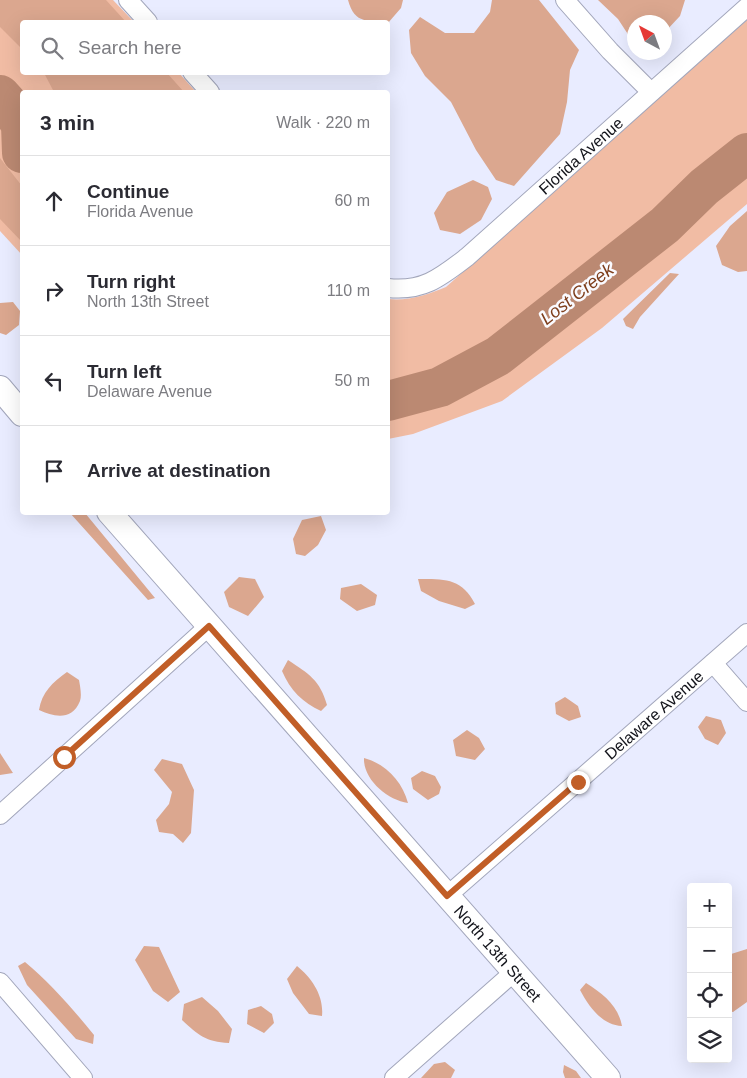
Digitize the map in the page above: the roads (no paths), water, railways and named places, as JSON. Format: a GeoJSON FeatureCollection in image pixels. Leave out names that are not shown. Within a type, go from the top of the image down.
{"type":"FeatureCollection","features":[{"type":"Feature","properties":{"kind":"street"},"geometry":{"type":"LineString","coordinates":[[128,0],[146,20]]}},
{"type":"Feature","properties":{"kind":"street"},"geometry":{"type":"LineString","coordinates":[[565,0],[610,51],[651,92]]}},
{"type":"Feature","properties":{"kind":"street","name":"Florida Avenue"},"geometry":{"type":"LineString","coordinates":[[390,288],[406,290],[426,284],[467,257],[747,7]]}},
{"type":"Feature","properties":{"kind":"street"},"geometry":{"type":"LineString","coordinates":[[195,75],[208,90]]}},
{"type":"Feature","properties":{"kind":"street"},"geometry":{"type":"LineString","coordinates":[[0,388],[20,412]]}},
{"type":"Feature","properties":{"kind":"street","name":"North 13th Street"},"geometry":{"type":"LineString","coordinates":[[112,515],[608,1078]]}},
{"type":"Feature","properties":{"kind":"street"},"geometry":{"type":"LineString","coordinates":[[0,815],[209,626]]}},
{"type":"Feature","properties":{"kind":"street","name":"Delaware Avenue"},"geometry":{"type":"LineString","coordinates":[[447,896],[747,633]]}},
{"type":"Feature","properties":{"kind":"street"},"geometry":{"type":"LineString","coordinates":[[713,663],[747,702]]}},
{"type":"Feature","properties":{"kind":"street"},"geometry":{"type":"LineString","coordinates":[[394,1078],[514,972]]}},
{"type":"Feature","properties":{"kind":"street"},"geometry":{"type":"LineString","coordinates":[[0,982],[83,1078]]}},
{"type":"Feature","properties":{"kind":"waterway","name":"Lost Creek"},"geometry":{"type":"LineString","coordinates":[[0,95],[9,105],[20,123]]}},
{"type":"Feature","properties":{"kind":"waterway","name":"Lost Creek"},"geometry":{"type":"LineString","coordinates":[[390,400],[440,387],[498,356],[665,225],[704,187],[747,153]]}}]}
